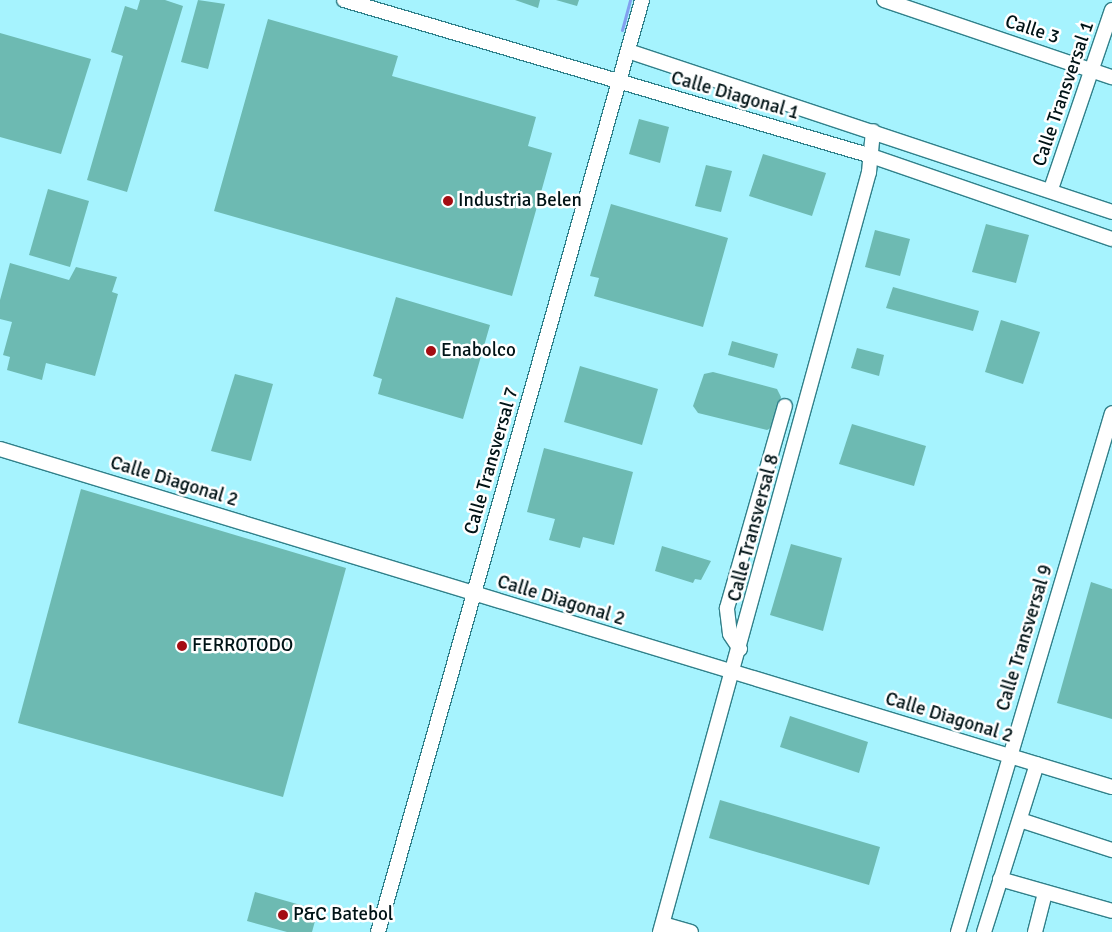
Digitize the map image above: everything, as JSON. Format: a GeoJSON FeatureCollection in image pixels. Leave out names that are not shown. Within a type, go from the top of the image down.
{"type":"FeatureCollection","features":[{"type":"Feature","properties":{"kind":"street","name":"Calle Diagonal 1"},"geometry":{"type":"LineString","coordinates":[[344,0],[868,155],[1112,238]]}},
{"type":"Feature","properties":{"kind":"street","name":"Calle Transversal 7"},"geometry":{"type":"LineString","coordinates":[[378,932],[642,0]]}},
{"type":"Feature","properties":{"kind":"street","name":"Calle 3"},"geometry":{"type":"LineString","coordinates":[[884,0],[1112,77]]}},
{"type":"Feature","properties":{"kind":"street","name":"Calle Transversal 1"},"geometry":{"type":"LineString","coordinates":[[1051,189],[1112,10]]}},
{"type":"Feature","properties":{"kind":"street","name":"Calle Diagonal 1"},"geometry":{"type":"LineString","coordinates":[[628,51],[1051,189],[1112,212]]}},
{"type":"Feature","properties":{"kind":"street","name":"Calle Transversal 8"},"geometry":{"type":"LineString","coordinates":[[662,928],[734,673],[869,172],[868,155],[873,131]]}},
{"type":"Feature","properties":{"kind":"street"},"geometry":{"type":"LineString","coordinates":[[740,650],[730,634],[727,608],[785,406]]}},
{"type":"Feature","properties":{"kind":"street","name":"Calle Transversal 9"},"geometry":{"type":"LineString","coordinates":[[958,932],[1112,413]]}},
{"type":"Feature","properties":{"kind":"street","name":"Calle Diagonal 2"},"geometry":{"type":"LineString","coordinates":[[0,449],[1112,787]]}},
{"type":"Feature","properties":{"kind":"street"},"geometry":{"type":"LineString","coordinates":[[984,932],[1037,764]]}},
{"type":"Feature","properties":{"kind":"street"},"geometry":{"type":"LineString","coordinates":[[1020,820],[1112,850]]}},
{"type":"Feature","properties":{"kind":"street"},"geometry":{"type":"LineString","coordinates":[[1000,879],[1112,912]]}},
{"type":"Feature","properties":{"kind":"street"},"geometry":{"type":"LineString","coordinates":[[1035,932],[1045,893]]}},
{"type":"Feature","properties":{"kind":"street"},"geometry":{"type":"LineString","coordinates":[[662,928],[691,932]]}},
{"type":"Feature","properties":{"kind":"building"},"geometry":{"type":"Polygon","coordinates":[[[140,0],[165,0],[183,6],[127,192],[87,180],[123,56],[111,52],[125,6],[137,10],[140,0]]]}},
{"type":"Feature","properties":{"kind":"building"},"geometry":{"type":"Polygon","coordinates":[[[198,0],[225,4],[208,69],[181,62],[198,0]]]}},
{"type":"Feature","properties":{"kind":"building"},"geometry":{"type":"Polygon","coordinates":[[[515,0],[540,0],[538,8],[515,0]]]}},
{"type":"Feature","properties":{"kind":"building"},"geometry":{"type":"Polygon","coordinates":[[[556,0],[579,0],[577,6],[556,0]]]}},
{"type":"Feature","properties":{"kind":"building"},"geometry":{"type":"Polygon","coordinates":[[[268,19],[398,56],[392,76],[536,117],[528,146],[552,153],[512,296],[214,211],[268,19]]]}},
{"type":"Feature","properties":{"kind":"building"},"geometry":{"type":"Polygon","coordinates":[[[0,33],[91,59],[61,154],[0,137],[0,33]]]}},
{"type":"Feature","properties":{"kind":"building"},"geometry":{"type":"Polygon","coordinates":[[[639,119],[669,127],[660,163],[629,154],[639,119]]]}},
{"type":"Feature","properties":{"kind":"building"},"geometry":{"type":"Polygon","coordinates":[[[763,154],[826,173],[812,216],[749,196],[763,154]]]}},
{"type":"Feature","properties":{"kind":"building"},"geometry":{"type":"Polygon","coordinates":[[[706,165],[732,171],[721,212],[695,206],[706,165]]]}},
{"type":"Feature","properties":{"kind":"building"},"geometry":{"type":"Polygon","coordinates":[[[48,189],[89,201],[70,267],[29,255],[48,189]]]}},
{"type":"Feature","properties":{"kind":"building"},"geometry":{"type":"Polygon","coordinates":[[[611,204],[728,238],[703,327],[594,296],[599,278],[590,276],[611,204]]]}},
{"type":"Feature","properties":{"kind":"building"},"geometry":{"type":"Polygon","coordinates":[[[986,224],[1029,235],[1016,283],[972,272],[986,224]]]}},
{"type":"Feature","properties":{"kind":"building"},"geometry":{"type":"Polygon","coordinates":[[[875,230],[910,239],[900,276],[865,267],[875,230]]]}},
{"type":"Feature","properties":{"kind":"building"},"geometry":{"type":"Polygon","coordinates":[[[10,263],[69,280],[76,267],[117,277],[112,292],[118,294],[95,376],[46,363],[42,380],[7,370],[10,357],[3,355],[12,322],[0,319],[0,300],[10,263]]]}},
{"type":"Feature","properties":{"kind":"building"},"geometry":{"type":"Polygon","coordinates":[[[893,287],[979,311],[973,331],[886,308],[893,287]]]}},
{"type":"Feature","properties":{"kind":"building","name":"Enabolco"},"geometry":{"type":"Polygon","coordinates":[[[396,297],[490,325],[463,419],[378,394],[382,379],[373,376],[396,297]]]}},
{"type":"Feature","properties":{"kind":"building"},"geometry":{"type":"Polygon","coordinates":[[[1001,320],[1040,332],[1023,384],[985,372],[1001,320]]]}},
{"type":"Feature","properties":{"kind":"building"},"geometry":{"type":"Polygon","coordinates":[[[732,341],[778,354],[774,368],[728,355],[732,341]]]}},
{"type":"Feature","properties":{"kind":"building"},"geometry":{"type":"Polygon","coordinates":[[[857,348],[884,355],[879,376],[851,368],[857,348]]]}},
{"type":"Feature","properties":{"kind":"building"},"geometry":{"type":"Polygon","coordinates":[[[580,366],[658,389],[642,445],[564,422],[580,366]]]}},
{"type":"Feature","properties":{"kind":"building"},"geometry":{"type":"Polygon","coordinates":[[[713,372],[777,389],[781,397],[773,427],[767,430],[698,413],[693,406],[704,374],[713,372]]]}},
{"type":"Feature","properties":{"kind":"building"},"geometry":{"type":"Polygon","coordinates":[[[235,374],[273,384],[251,461],[211,451],[235,374]]]}},
{"type":"Feature","properties":{"kind":"building"},"geometry":{"type":"Polygon","coordinates":[[[852,424],[926,446],[914,486],[839,464],[852,424]]]}},
{"type":"Feature","properties":{"kind":"building"},"geometry":{"type":"Polygon","coordinates":[[[544,448],[633,472],[614,545],[583,537],[580,548],[549,540],[555,519],[527,512],[544,448]]]}},
{"type":"Feature","properties":{"kind":"building","name":"FERROTODO"},"geometry":{"type":"Polygon","coordinates":[[[81,489],[346,568],[283,797],[18,723],[81,489]]]}},
{"type":"Feature","properties":{"kind":"building"},"geometry":{"type":"Polygon","coordinates":[[[791,544],[842,558],[823,631],[770,615],[791,544]]]}},
{"type":"Feature","properties":{"kind":"building"},"geometry":{"type":"Polygon","coordinates":[[[662,546],[711,561],[701,580],[695,579],[693,583],[655,571],[662,546]]]}},
{"type":"Feature","properties":{"kind":"building"},"geometry":{"type":"Polygon","coordinates":[[[1091,582],[1112,589],[1112,719],[1057,703],[1091,582]]]}},
{"type":"Feature","properties":{"kind":"building"},"geometry":{"type":"Polygon","coordinates":[[[790,716],[868,742],[859,773],[780,747],[790,716]]]}},
{"type":"Feature","properties":{"kind":"building"},"geometry":{"type":"Polygon","coordinates":[[[720,800],[880,847],[869,885],[709,838],[720,800]]]}},
{"type":"Feature","properties":{"kind":"building","name":"P&C Batebol"},"geometry":{"type":"Polygon","coordinates":[[[255,892],[318,910],[312,932],[287,932],[247,921],[255,892]]]}},
{"type":"Feature","properties":{"kind":"waterway"},"geometry":{"type":"LineString","coordinates":[[622,30],[630,0]]}},
{"type":"Feature","properties":{"kind":"place","name":"Industria Belen"},"geometry":{"type":"Point","coordinates":[448,201]}},
{"type":"Feature","properties":{"kind":"place","name":"Enabolco"},"geometry":{"type":"Point","coordinates":[431,351]}},
{"type":"Feature","properties":{"kind":"place","name":"FERROTODO"},"geometry":{"type":"Point","coordinates":[182,646]}},
{"type":"Feature","properties":{"kind":"place","name":"P&C Batebol"},"geometry":{"type":"Point","coordinates":[283,915]}}]}
